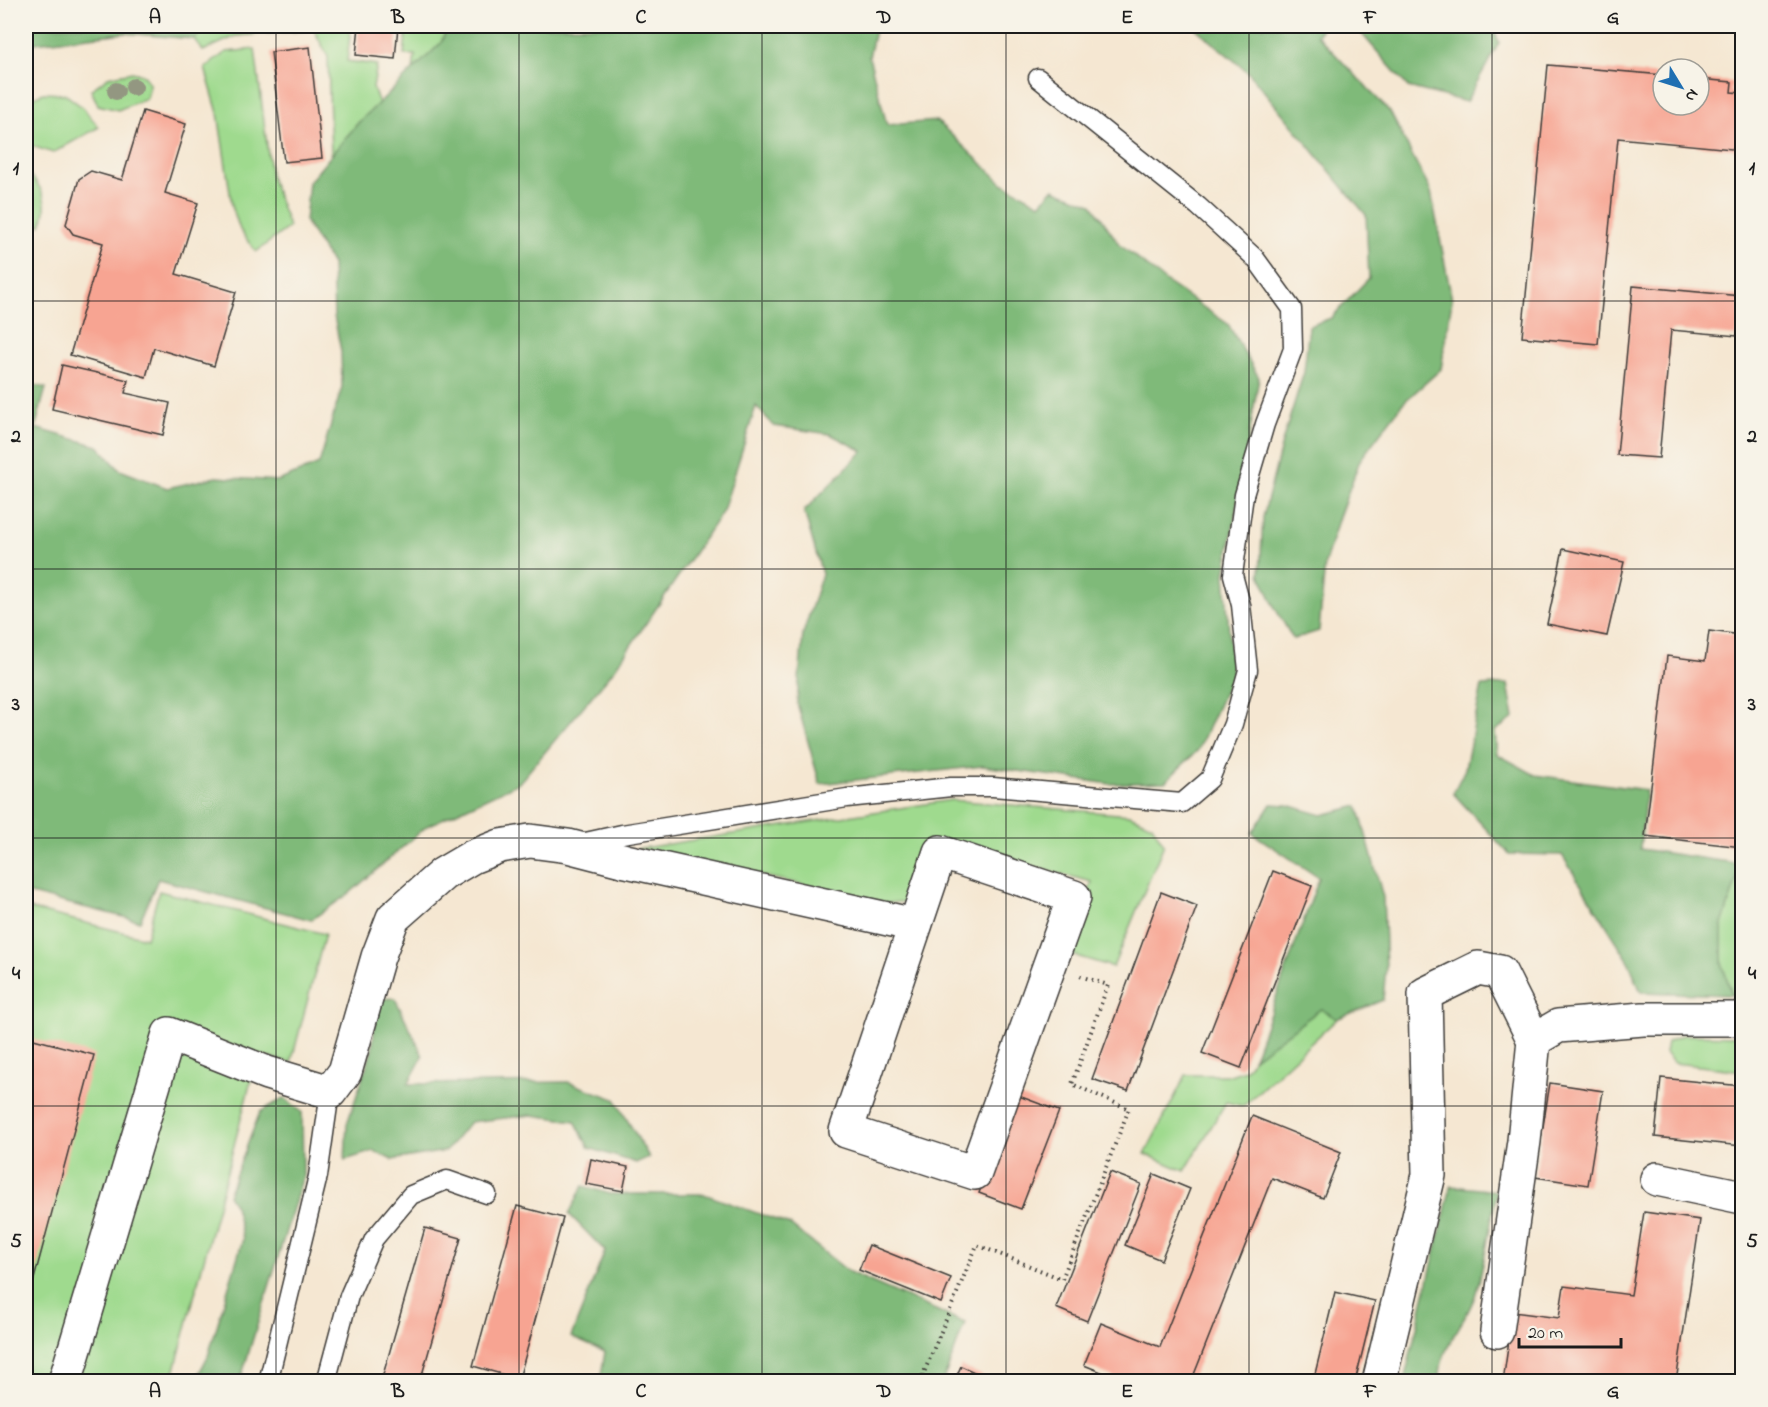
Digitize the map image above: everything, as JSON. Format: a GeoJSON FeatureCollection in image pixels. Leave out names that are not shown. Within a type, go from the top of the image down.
{"type":"FeatureCollection","features":[{"type":"Feature","properties":{"kind":"street"},"geometry":{"type":"LineString","coordinates":[[65,1382],[169,1034],[267,1073],[330,1092],[345,1072],[378,957],[393,918],[443,874],[472,857],[500,846],[530,841],[568,846],[915,925]]}},
{"type":"Feature","properties":{"kind":"street"},"geometry":{"type":"LineString","coordinates":[[940,852],[1074,897],[1049,965],[975,1173],[846,1131],[940,852]]}},
{"type":"Feature","properties":{"kind":"street"},"geometry":{"type":"LineString","coordinates":[[1379,1382],[1429,1175],[1425,994],[1478,968],[1500,972],[1534,1040],[1524,1141],[1497,1330]]}},
{"type":"Feature","properties":{"kind":"street"},"geometry":{"type":"LineString","coordinates":[[1534,1040],[1558,1026],[1643,1019],[1743,1019]]}},
{"type":"Feature","properties":{"kind":"street"},"geometry":{"type":"LineString","coordinates":[[1657,1179],[1743,1197]]}},
{"type":"Feature","properties":{"kind":"lane"},"geometry":{"type":"LineString","coordinates":[[568,846],[622,834],[835,800],[951,787],[993,787],[1182,803],[1210,779],[1233,724],[1248,670],[1241,605],[1233,575],[1244,495],[1265,424],[1293,349],[1292,309],[1255,258],[1239,243],[1198,206],[1038,78]]}},
{"type":"Feature","properties":{"kind":"lane"},"geometry":{"type":"LineString","coordinates":[[268,1382],[318,1176],[330,1092]]}},
{"type":"Feature","properties":{"kind":"lane"},"geometry":{"type":"LineString","coordinates":[[326,1382],[349,1296],[374,1239],[411,1195],[447,1180],[487,1194]]}},
{"type":"Feature","properties":{"kind":"path"},"geometry":{"type":"LineString","coordinates":[[920,1382],[977,1245],[1062,1279],[1129,1108],[1072,1084],[1108,985],[1049,965]]}},
{"type":"Feature","properties":{"kind":"green space"},"geometry":{"type":"Polygon","coordinates":[[[26,26],[210,26],[194,39],[125,33],[26,44],[26,26]]]}},
{"type":"Feature","properties":{"kind":"green space"},"geometry":{"type":"Polygon","coordinates":[[[210,26],[351,26],[347,61],[377,65],[373,88],[379,103],[358,123],[331,155],[328,57],[314,30],[236,36],[203,51],[194,39],[210,26]]]}},
{"type":"Feature","properties":{"kind":"green space"},"geometry":{"type":"Polygon","coordinates":[[[407,26],[448,26],[441,43],[413,71],[415,55],[404,55],[407,26]]]}},
{"type":"Feature","properties":{"kind":"green space"},"geometry":{"type":"Polygon","coordinates":[[[448,26],[876,26],[869,57],[887,125],[937,121],[1002,183],[1040,204],[1053,189],[1092,204],[1119,244],[1169,284],[1228,324],[1259,378],[1225,574],[1232,675],[1198,750],[1165,782],[1110,784],[983,766],[820,784],[797,703],[803,634],[822,574],[804,511],[863,451],[830,434],[774,426],[756,406],[723,511],[614,670],[519,783],[427,826],[350,893],[311,920],[158,879],[140,921],[26,893],[26,383],[46,388],[35,428],[98,446],[120,470],[167,488],[216,477],[278,481],[319,464],[342,387],[341,351],[334,316],[332,264],[305,221],[309,182],[358,123],[441,43],[448,26]]]}},
{"type":"Feature","properties":{"kind":"green space"},"geometry":{"type":"Polygon","coordinates":[[[1193,26],[1324,26],[1317,35],[1390,112],[1431,192],[1452,300],[1441,369],[1403,403],[1360,460],[1325,563],[1319,631],[1293,639],[1275,608],[1260,574],[1263,517],[1283,439],[1304,372],[1309,326],[1331,318],[1369,278],[1366,215],[1249,73],[1193,26]]]}},
{"type":"Feature","properties":{"kind":"green space"},"geometry":{"type":"Polygon","coordinates":[[[1355,26],[1492,26],[1499,43],[1466,102],[1408,87],[1355,26]]]}},
{"type":"Feature","properties":{"kind":"green space"},"geometry":{"type":"Polygon","coordinates":[[[255,49],[271,178],[289,227],[256,252],[240,230],[232,206],[218,113],[205,68],[226,52],[255,49]]]}},
{"type":"Feature","properties":{"kind":"green space"},"geometry":{"type":"Polygon","coordinates":[[[132,72],[144,75],[150,85],[147,98],[118,110],[98,105],[91,90],[108,77],[132,72]]]}},
{"type":"Feature","properties":{"kind":"green space"},"geometry":{"type":"Polygon","coordinates":[[[43,93],[65,94],[82,107],[99,127],[53,153],[26,144],[26,101],[43,93]]]}},
{"type":"Feature","properties":{"kind":"green space"},"geometry":{"type":"Polygon","coordinates":[[[26,171],[40,189],[45,202],[41,225],[26,223],[26,171]]]}},
{"type":"Feature","properties":{"kind":"green space"},"geometry":{"type":"Polygon","coordinates":[[[1508,684],[1514,718],[1495,731],[1497,754],[1535,775],[1646,790],[1640,849],[1742,864],[1722,924],[1722,964],[1732,995],[1641,992],[1627,958],[1562,855],[1509,854],[1453,793],[1465,769],[1482,686],[1508,684]]]}},
{"type":"Feature","properties":{"kind":"green space"},"geometry":{"type":"Polygon","coordinates":[[[951,800],[1130,815],[1152,825],[1164,844],[1113,967],[1066,953],[1092,882],[936,841],[910,901],[888,903],[636,849],[951,800]]]}},
{"type":"Feature","properties":{"kind":"green space"},"geometry":{"type":"Polygon","coordinates":[[[1271,804],[1288,805],[1322,815],[1358,806],[1383,897],[1386,967],[1383,1000],[1337,1019],[1321,1009],[1254,1058],[1319,878],[1252,833],[1271,804]]]}},
{"type":"Feature","properties":{"kind":"green space"},"geometry":{"type":"Polygon","coordinates":[[[1742,864],[1742,995],[1732,995],[1722,964],[1722,924],[1742,864]]]}},
{"type":"Feature","properties":{"kind":"green space"},"geometry":{"type":"Polygon","coordinates":[[[159,891],[325,934],[291,1063],[258,1054],[172,1381],[26,1382],[26,908],[146,938],[159,891]]]}},
{"type":"Feature","properties":{"kind":"green space"},"geometry":{"type":"Polygon","coordinates":[[[395,998],[423,1056],[408,1084],[568,1082],[615,1099],[649,1157],[636,1163],[589,1148],[575,1121],[532,1115],[470,1122],[446,1151],[392,1160],[374,1151],[345,1160],[347,1124],[372,1050],[378,999],[395,998]]]}},
{"type":"Feature","properties":{"kind":"green space"},"geometry":{"type":"Polygon","coordinates":[[[1321,1008],[1337,1019],[1243,1106],[1226,1102],[1185,1171],[1145,1154],[1186,1075],[1230,1075],[1245,1070],[1254,1058],[1321,1008]]]}},
{"type":"Feature","properties":{"kind":"green space"},"geometry":{"type":"Polygon","coordinates":[[[1683,1035],[1742,1036],[1742,1071],[1674,1063],[1665,1053],[1667,1042],[1683,1035]]]}},
{"type":"Feature","properties":{"kind":"green space"},"geometry":{"type":"Polygon","coordinates":[[[284,1098],[302,1112],[303,1176],[240,1381],[195,1381],[208,1356],[243,1239],[235,1206],[228,1195],[260,1112],[284,1098]]]}},
{"type":"Feature","properties":{"kind":"green space"},"geometry":{"type":"Polygon","coordinates":[[[583,1186],[610,1194],[704,1194],[790,1225],[849,1272],[965,1323],[943,1381],[600,1381],[605,1352],[571,1337],[605,1251],[569,1214],[583,1186]]]}},
{"type":"Feature","properties":{"kind":"green space"},"geometry":{"type":"Polygon","coordinates":[[[1451,1186],[1497,1191],[1482,1271],[1471,1307],[1443,1358],[1440,1381],[1404,1381],[1451,1186]]]}},
{"type":"Feature","properties":{"kind":"building"},"geometry":{"type":"Polygon","coordinates":[[[359,26],[398,26],[395,59],[356,55],[359,26]]]}},
{"type":"Feature","properties":{"kind":"building"},"geometry":{"type":"Polygon","coordinates":[[[310,47],[322,158],[284,162],[271,52],[310,47]]]}},
{"type":"Feature","properties":{"kind":"building"},"geometry":{"type":"Polygon","coordinates":[[[1548,65],[1651,74],[1651,117],[1711,117],[1711,80],[1732,82],[1731,92],[1742,93],[1742,150],[1618,138],[1598,344],[1522,337],[1548,65]]]}},
{"type":"Feature","properties":{"kind":"building"},"geometry":{"type":"Polygon","coordinates":[[[143,111],[186,124],[165,193],[198,203],[176,274],[236,292],[214,366],[154,348],[146,377],[70,355],[103,243],[73,234],[66,224],[79,179],[91,171],[122,180],[143,111]]]}},
{"type":"Feature","properties":{"kind":"building"},"geometry":{"type":"Polygon","coordinates":[[[26,259],[34,262],[26,287],[26,259]]]}},
{"type":"Feature","properties":{"kind":"building"},"geometry":{"type":"Polygon","coordinates":[[[1633,286],[1741,296],[1737,336],[1671,330],[1659,458],[1617,455],[1633,286]]]}},
{"type":"Feature","properties":{"kind":"building"},"geometry":{"type":"Polygon","coordinates":[[[62,365],[128,380],[125,393],[170,403],[163,435],[52,409],[62,365]]]}},
{"type":"Feature","properties":{"kind":"building"},"geometry":{"type":"Polygon","coordinates":[[[1563,549],[1624,562],[1607,636],[1547,624],[1563,549]]]}},
{"type":"Feature","properties":{"kind":"building"},"geometry":{"type":"Polygon","coordinates":[[[1709,631],[1742,635],[1742,847],[1645,836],[1667,656],[1705,661],[1709,631]]]}},
{"type":"Feature","properties":{"kind":"building"},"geometry":{"type":"Polygon","coordinates":[[[1273,871],[1312,886],[1241,1068],[1202,1053],[1273,871]]]}},
{"type":"Feature","properties":{"kind":"building"},"geometry":{"type":"Polygon","coordinates":[[[1161,892],[1197,906],[1128,1091],[1092,1079],[1161,892]]]}},
{"type":"Feature","properties":{"kind":"building"},"geometry":{"type":"Polygon","coordinates":[[[26,1037],[94,1055],[26,1309],[26,1037]]]}},
{"type":"Feature","properties":{"kind":"building"},"geometry":{"type":"Polygon","coordinates":[[[1661,1078],[1742,1086],[1742,1146],[1655,1137],[1661,1078]]]}},
{"type":"Feature","properties":{"kind":"building"},"geometry":{"type":"Polygon","coordinates":[[[1550,1083],[1603,1091],[1588,1185],[1535,1177],[1550,1083]]]}},
{"type":"Feature","properties":{"kind":"building"},"geometry":{"type":"Polygon","coordinates":[[[1016,1095],[1059,1111],[1021,1209],[979,1193],[1016,1095]]]}},
{"type":"Feature","properties":{"kind":"building"},"geometry":{"type":"Polygon","coordinates":[[[1252,1116],[1341,1152],[1323,1198],[1272,1178],[1191,1382],[1126,1382],[1084,1365],[1101,1323],[1160,1347],[1252,1116]]]}},
{"type":"Feature","properties":{"kind":"building"},"geometry":{"type":"Polygon","coordinates":[[[591,1159],[628,1167],[623,1191],[586,1184],[591,1159]]]}},
{"type":"Feature","properties":{"kind":"building"},"geometry":{"type":"Polygon","coordinates":[[[1110,1172],[1141,1184],[1087,1321],[1056,1308],[1110,1172]]]}},
{"type":"Feature","properties":{"kind":"building"},"geometry":{"type":"Polygon","coordinates":[[[1154,1174],[1190,1189],[1161,1260],[1125,1245],[1154,1174]]]}},
{"type":"Feature","properties":{"kind":"building"},"geometry":{"type":"Polygon","coordinates":[[[517,1206],[563,1218],[519,1379],[473,1366],[517,1206]]]}},
{"type":"Feature","properties":{"kind":"building"},"geometry":{"type":"Polygon","coordinates":[[[1644,1212],[1700,1220],[1676,1382],[1503,1382],[1513,1312],[1559,1318],[1564,1286],[1631,1295],[1644,1212]]]}},
{"type":"Feature","properties":{"kind":"building"},"geometry":{"type":"Polygon","coordinates":[[[425,1228],[461,1238],[420,1382],[381,1382],[425,1228]]]}},
{"type":"Feature","properties":{"kind":"building"},"geometry":{"type":"Polygon","coordinates":[[[869,1245],[951,1278],[941,1303],[859,1270],[869,1245]]]}},
{"type":"Feature","properties":{"kind":"building"},"geometry":{"type":"Polygon","coordinates":[[[1335,1292],[1375,1301],[1355,1382],[1313,1382],[1335,1292]]]}},
{"type":"Feature","properties":{"kind":"building"},"geometry":{"type":"Polygon","coordinates":[[[961,1366],[996,1382],[954,1382],[961,1366]]]}}]}
